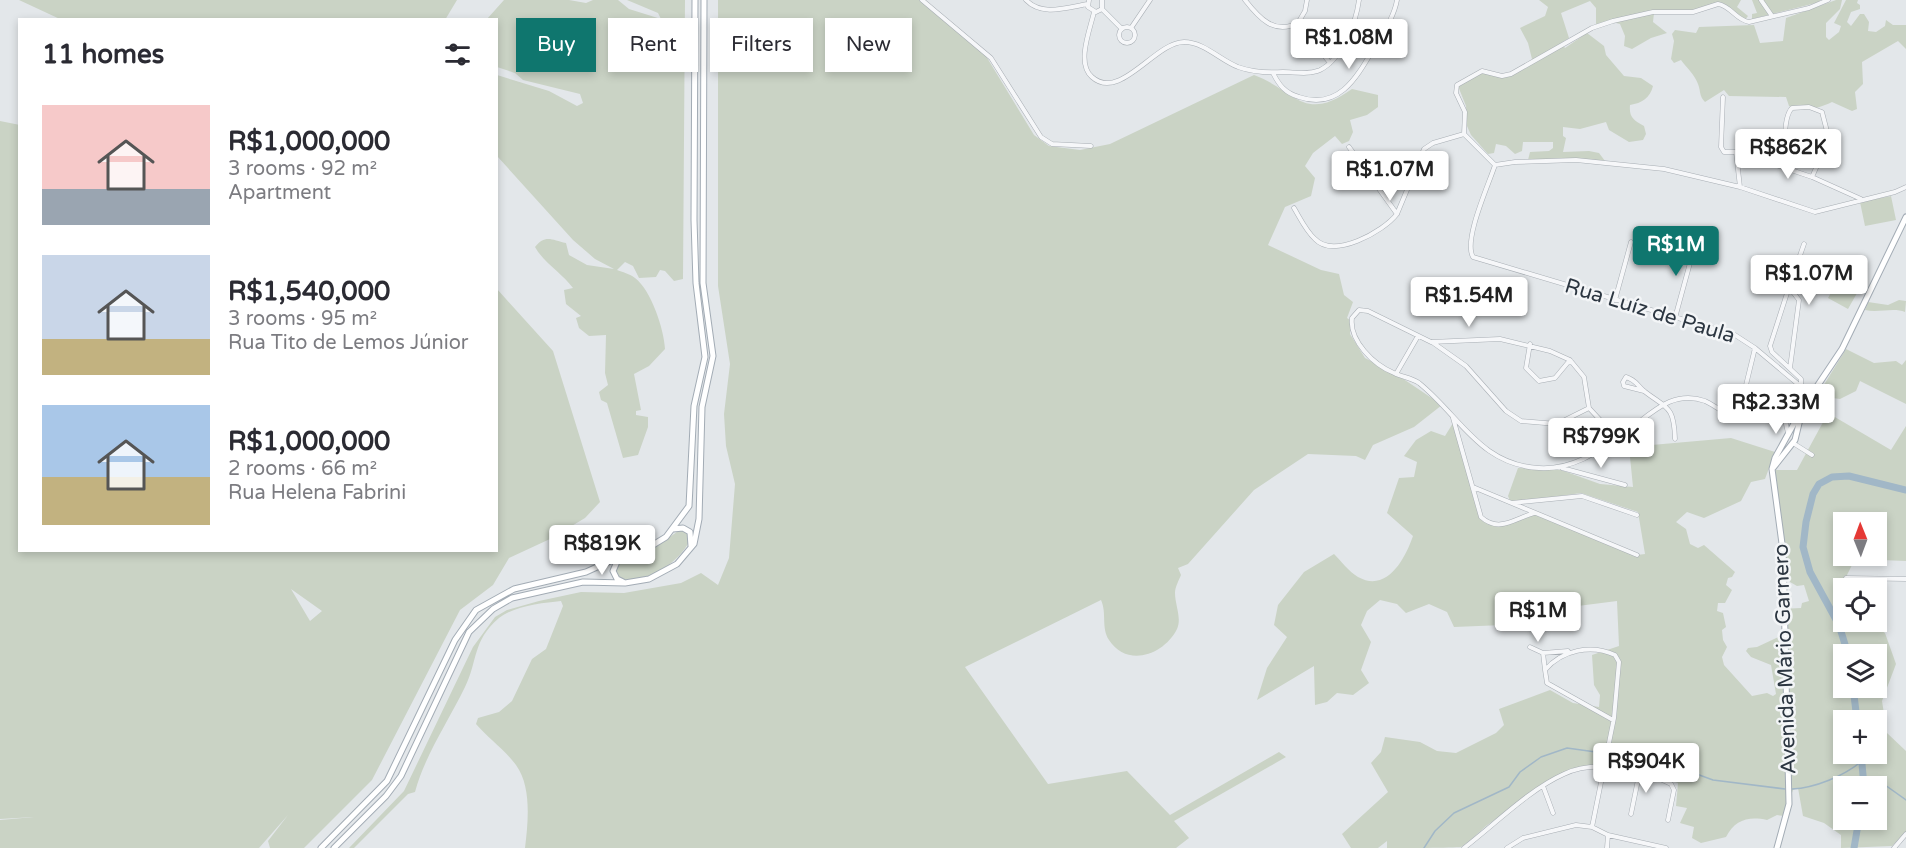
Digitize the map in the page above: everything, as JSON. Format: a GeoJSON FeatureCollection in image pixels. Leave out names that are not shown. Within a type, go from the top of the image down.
{"type":"FeatureCollection","features":[{"type":"Feature","properties":{"kind":"main road"},"geometry":{"type":"LineString","coordinates":[[321,848],[387,781],[455,640],[476,610],[514,589],[586,573],[619,557],[660,543],[686,514],[691,497],[694,406],[705,357],[696,283],[694,220],[695,0]]}},
{"type":"Feature","properties":{"kind":"main road"},"geometry":{"type":"LineString","coordinates":[[334,848],[395,785],[469,632],[480,620],[503,603],[525,595],[583,582],[625,583],[659,575],[677,564],[690,550],[697,536],[702,407],[713,356],[704,283],[704,0]]}},
{"type":"Feature","properties":{"kind":"main road"},"geometry":{"type":"LineString","coordinates":[[1772,468],[1793,443],[1802,409],[1842,349],[1906,217]]}},
{"type":"Feature","properties":{"kind":"main road"},"geometry":{"type":"LineString","coordinates":[[1772,468],[1775,458],[1799,423]]}},
{"type":"Feature","properties":{"kind":"main road"},"geometry":{"type":"LineString","coordinates":[[1789,436],[1793,443]]}},
{"type":"Feature","properties":{"kind":"main road","name":"Avenida Mário Garnero"},"geometry":{"type":"LineString","coordinates":[[1772,468],[1783,550],[1789,804],[1785,828],[1777,848]]}},
{"type":"Feature","properties":{"kind":"main road"},"geometry":{"type":"LineString","coordinates":[[673,529],[683,528],[690,532],[690,550]]}},
{"type":"Feature","properties":{"kind":"main road"},"geometry":{"type":"LineString","coordinates":[[619,557],[614,568],[614,575],[625,583]]}},
{"type":"Feature","properties":{"kind":"street"},"geometry":{"type":"LineString","coordinates":[[922,0],[990,58],[1041,137],[1052,144],[1091,146]]}},
{"type":"Feature","properties":{"kind":"street"},"geometry":{"type":"LineString","coordinates":[[1026,0],[1030,5],[1048,10],[1088,2],[1094,12],[1084,61],[1085,68],[1098,81],[1108,84],[1119,81],[1160,51],[1182,42],[1203,47],[1239,67],[1274,72],[1314,72],[1330,63],[1341,50],[1359,0]]}},
{"type":"Feature","properties":{"kind":"street"},"geometry":{"type":"LineString","coordinates":[[1102,0],[1102,9],[1122,29]]}},
{"type":"Feature","properties":{"kind":"street"},"geometry":{"type":"LineString","coordinates":[[1122,29],[1131,28],[1150,0]]}},
{"type":"Feature","properties":{"kind":"street"},"geometry":{"type":"LineString","coordinates":[[1245,0],[1265,23],[1281,28],[1298,23],[1305,11],[1307,0]]}},
{"type":"Feature","properties":{"kind":"street"},"geometry":{"type":"LineString","coordinates":[[1274,72],[1283,90],[1306,100],[1333,97],[1346,91],[1391,20],[1397,0]]}},
{"type":"Feature","properties":{"kind":"street"},"geometry":{"type":"LineString","coordinates":[[1761,0],[1773,17]]}},
{"type":"Feature","properties":{"kind":"street"},"geometry":{"type":"LineString","coordinates":[[1828,0],[1809,8],[1744,21],[1724,5],[1718,4],[1693,12],[1643,13],[1592,28],[1511,74],[1502,76],[1482,71],[1457,85],[1456,93],[1465,112],[1464,134],[1496,165],[1515,162],[1587,161],[1664,169],[1740,187],[1815,212],[1895,192],[1906,187]]}},
{"type":"Feature","properties":{"kind":"street"},"geometry":{"type":"LineString","coordinates":[[1094,12],[1102,9]]}},
{"type":"Feature","properties":{"kind":"street"},"geometry":{"type":"LineString","coordinates":[[1298,23],[1330,63]]}},
{"type":"Feature","properties":{"kind":"street"},"geometry":{"type":"LineString","coordinates":[[1122,29],[1121,38],[1130,42],[1135,37],[1131,28]]}},
{"type":"Feature","properties":{"kind":"street"},"geometry":{"type":"LineString","coordinates":[[1723,97],[1721,147],[1724,152],[1737,153],[1740,187]]}},
{"type":"Feature","properties":{"kind":"street"},"geometry":{"type":"LineString","coordinates":[[1787,169],[1788,114],[1792,108],[1816,108],[1822,112],[1829,139],[1812,177]]}},
{"type":"Feature","properties":{"kind":"street"},"geometry":{"type":"LineString","coordinates":[[1293,208],[1315,240],[1332,246],[1361,241],[1397,214],[1424,149],[1433,143],[1464,134]]}},
{"type":"Feature","properties":{"kind":"street"},"geometry":{"type":"LineString","coordinates":[[1349,147],[1397,214]]}},
{"type":"Feature","properties":{"kind":"street"},"geometry":{"type":"LineString","coordinates":[[1770,163],[1812,177],[1862,199]]}},
{"type":"Feature","properties":{"kind":"street","name":"Rua Luíz de Paula"},"geometry":{"type":"LineString","coordinates":[[1496,165],[1477,217],[1470,247],[1473,257],[1735,335],[1755,348],[1811,395]]}},
{"type":"Feature","properties":{"kind":"street"},"geometry":{"type":"LineString","coordinates":[[1849,192],[1855,201]]}},
{"type":"Feature","properties":{"kind":"street"},"geometry":{"type":"LineString","coordinates":[[1675,318],[1696,241]]}},
{"type":"Feature","properties":{"kind":"street"},"geometry":{"type":"LineString","coordinates":[[1615,300],[1631,242]]}},
{"type":"Feature","properties":{"kind":"street"},"geometry":{"type":"LineString","coordinates":[[1801,386],[1801,379],[1772,352],[1770,346],[1804,244]]}},
{"type":"Feature","properties":{"kind":"street"},"geometry":{"type":"LineString","coordinates":[[1789,286],[1799,300],[1790,368]]}},
{"type":"Feature","properties":{"kind":"street"},"geometry":{"type":"LineString","coordinates":[[1589,408],[1557,424],[1521,421],[1506,411],[1466,366],[1431,342],[1364,310],[1359,310],[1352,318],[1352,332],[1372,360],[1396,374],[1417,381],[1452,414],[1477,443],[1506,462],[1538,468],[1573,464],[1592,456],[1664,403],[1686,397],[1704,401],[1728,413],[1740,416],[1764,408],[1776,410],[1799,423]]}},
{"type":"Feature","properties":{"kind":"street"},"geometry":{"type":"LineString","coordinates":[[1396,374],[1418,335]]}},
{"type":"Feature","properties":{"kind":"street"},"geometry":{"type":"LineString","coordinates":[[1431,342],[1486,338],[1530,344],[1570,360],[1584,377],[1589,408],[1602,422],[1613,426],[1633,427]]}},
{"type":"Feature","properties":{"kind":"street"},"geometry":{"type":"LineString","coordinates":[[1530,344],[1526,368],[1539,381],[1555,378],[1570,360]]}},
{"type":"Feature","properties":{"kind":"street"},"geometry":{"type":"LineString","coordinates":[[1746,385],[1755,348]]}},
{"type":"Feature","properties":{"kind":"street"},"geometry":{"type":"LineString","coordinates":[[1644,391],[1624,386],[1623,382],[1626,377],[1634,379],[1644,391],[1664,403],[1675,424],[1675,439]]}},
{"type":"Feature","properties":{"kind":"street"},"geometry":{"type":"LineString","coordinates":[[1776,410],[1785,420],[1789,436]]}},
{"type":"Feature","properties":{"kind":"street"},"geometry":{"type":"LineString","coordinates":[[1452,414],[1481,517],[1486,522],[1499,525],[1535,513]]}},
{"type":"Feature","properties":{"kind":"street"},"geometry":{"type":"LineString","coordinates":[[1613,426],[1619,437]]}},
{"type":"Feature","properties":{"kind":"street"},"geometry":{"type":"LineString","coordinates":[[1460,440],[1469,435]]}},
{"type":"Feature","properties":{"kind":"street"},"geometry":{"type":"LineString","coordinates":[[1793,443],[1812,455]]}},
{"type":"Feature","properties":{"kind":"street"},"geometry":{"type":"LineString","coordinates":[[1573,464],[1574,472]]}},
{"type":"Feature","properties":{"kind":"street"},"geometry":{"type":"LineString","coordinates":[[1561,467],[1625,485]]}},
{"type":"Feature","properties":{"kind":"street"},"geometry":{"type":"LineString","coordinates":[[1473,487],[1637,555]]}},
{"type":"Feature","properties":{"kind":"street"},"geometry":{"type":"LineString","coordinates":[[1511,503],[1582,496],[1637,515]]}},
{"type":"Feature","properties":{"kind":"street"},"geometry":{"type":"LineString","coordinates":[[1523,518],[1525,502]]}},
{"type":"Feature","properties":{"kind":"street"},"geometry":{"type":"LineString","coordinates":[[1887,579],[1906,579]]}},
{"type":"Feature","properties":{"kind":"street"},"geometry":{"type":"LineString","coordinates":[[1530,647],[1543,652],[1600,650],[1615,655],[1619,672],[1613,720],[1592,827]]}},
{"type":"Feature","properties":{"kind":"street"},"geometry":{"type":"LineString","coordinates":[[1545,670],[1569,651]]}},
{"type":"Feature","properties":{"kind":"street"},"geometry":{"type":"LineString","coordinates":[[1543,652],[1547,683],[1613,720]]}},
{"type":"Feature","properties":{"kind":"street"},"geometry":{"type":"LineString","coordinates":[[1464,848],[1543,786],[1565,773],[1585,768],[1625,767],[1640,770],[1673,787],[1668,820]]}},
{"type":"Feature","properties":{"kind":"street"},"geometry":{"type":"LineString","coordinates":[[1631,814],[1640,770]]}},
{"type":"Feature","properties":{"kind":"street"},"geometry":{"type":"LineString","coordinates":[[1543,786],[1553,813]]}},
{"type":"Feature","properties":{"kind":"street"},"geometry":{"type":"LineString","coordinates":[[1507,848],[1523,838],[1576,825],[1592,827],[1608,836],[1666,848]]}},
{"type":"Feature","properties":{"kind":"street"},"geometry":{"type":"LineString","coordinates":[[1894,848],[1906,834]]}},
{"type":"Feature","properties":{"kind":"street"},"geometry":{"type":"LineString","coordinates":[[1607,848],[1608,836]]}},
{"type":"Feature","properties":{"kind":"green space"},"geometry":{"type":"Polygon","coordinates":[[[19,0],[457,0],[446,18],[58,18],[19,0]]]}},
{"type":"Feature","properties":{"kind":"green space"},"geometry":{"type":"Polygon","coordinates":[[[504,0],[569,0],[586,3],[593,0],[618,0],[629,9],[658,18],[608,18],[608,72],[684,72],[683,279],[674,281],[665,271],[660,270],[656,277],[639,278],[633,266],[625,262],[617,270],[635,278],[646,291],[656,311],[665,349],[649,366],[634,374],[641,410],[636,411],[636,415],[648,417],[648,427],[638,455],[623,458],[607,403],[601,400],[599,392],[608,385],[605,373],[606,335],[589,336],[579,328],[576,318],[581,316],[566,304],[564,290],[573,288],[535,247],[546,239],[566,243],[569,255],[587,265],[614,269],[595,259],[573,240],[498,157],[498,75],[549,91],[577,106],[583,103],[580,94],[523,80],[515,73],[498,67],[498,18],[488,18],[504,0]]]}},
{"type":"Feature","properties":{"kind":"green space"},"geometry":{"type":"Polygon","coordinates":[[[627,0],[685,0],[685,18],[660,18],[658,13],[627,0]]]}},
{"type":"Feature","properties":{"kind":"green space"},"geometry":{"type":"Polygon","coordinates":[[[718,0],[919,0],[986,56],[1034,135],[1049,146],[1080,150],[1110,144],[1254,75],[1300,101],[1310,104],[1322,104],[1352,89],[1378,95],[1378,107],[1367,115],[1350,120],[1353,132],[1349,141],[1342,144],[1335,136],[1313,153],[1305,166],[1315,178],[1311,196],[1285,207],[1268,245],[1321,270],[1339,274],[1344,295],[1353,302],[1347,318],[1350,320],[1350,334],[1365,358],[1396,374],[1442,405],[1414,427],[1373,445],[1365,460],[1356,456],[1308,454],[1254,490],[1188,564],[1178,568],[1181,575],[1175,593],[1179,616],[1177,629],[1163,646],[1155,651],[1135,656],[1117,649],[1107,635],[1101,600],[965,667],[1048,784],[1127,771],[1170,815],[1279,752],[1286,757],[1174,821],[1189,838],[1176,848],[525,848],[528,805],[525,784],[512,760],[476,724],[478,718],[499,712],[512,701],[532,659],[546,649],[563,606],[561,601],[512,611],[499,618],[490,627],[480,643],[469,678],[431,752],[415,792],[408,794],[354,848],[349,848],[404,791],[473,647],[495,617],[507,610],[581,592],[624,593],[681,583],[701,573],[718,585],[729,558],[735,484],[726,446],[724,414],[730,364],[718,286],[718,72],[813,72],[813,18],[718,18],[718,0]]]}},
{"type":"Feature","properties":{"kind":"green space"},"geometry":{"type":"Polygon","coordinates":[[[1539,0],[1741,0],[1737,7],[1748,16],[1745,20],[1742,19],[1718,5],[1688,12],[1654,13],[1653,22],[1667,33],[1651,38],[1632,49],[1624,46],[1625,36],[1620,24],[1608,21],[1596,26],[1596,8],[1590,1],[1561,13],[1569,38],[1561,43],[1565,48],[1587,33],[1604,46],[1606,55],[1624,76],[1641,78],[1653,86],[1645,99],[1630,105],[1633,118],[1644,126],[1646,134],[1643,140],[1629,142],[1609,130],[1606,122],[1580,129],[1563,127],[1563,136],[1566,138],[1563,152],[1599,153],[1605,161],[1528,160],[1530,152],[1549,151],[1553,148],[1553,142],[1523,142],[1522,151],[1515,154],[1506,146],[1496,144],[1494,153],[1488,154],[1471,135],[1467,126],[1466,106],[1458,86],[1479,73],[1507,77],[1533,63],[1528,43],[1520,28],[1545,16],[1548,7],[1539,0]]]}},
{"type":"Feature","properties":{"kind":"green space"},"geometry":{"type":"Polygon","coordinates":[[[1752,0],[1820,0],[1820,2],[1752,19],[1752,14],[1757,13],[1752,0]]]}},
{"type":"Feature","properties":{"kind":"green space"},"geometry":{"type":"Polygon","coordinates":[[[1836,0],[1842,0],[1840,9],[1826,23],[1826,37],[1829,40],[1839,32],[1841,26],[1834,23],[1846,0],[1858,0],[1857,3],[1860,5],[1860,9],[1851,12],[1847,22],[1851,26],[1860,14],[1864,14],[1869,22],[1868,31],[1876,32],[1885,26],[1886,20],[1893,25],[1906,25],[1906,49],[1898,41],[1862,62],[1863,84],[1855,92],[1857,109],[1852,111],[1832,102],[1817,108],[1800,109],[1789,106],[1786,97],[1729,96],[1724,90],[1705,102],[1697,81],[1690,71],[1681,60],[1674,63],[1671,59],[1674,41],[1672,34],[1675,30],[1696,33],[1699,27],[1754,25],[1760,43],[1783,41],[1786,18],[1836,0]]]}},
{"type":"Feature","properties":{"kind":"green space"},"geometry":{"type":"Polygon","coordinates":[[[0,121],[18,125],[18,552],[498,552],[498,290],[553,351],[600,502],[585,518],[550,539],[509,558],[493,585],[460,610],[372,780],[304,848],[270,848],[268,841],[288,815],[259,848],[0,848],[0,820],[34,817],[0,819],[0,121]],[[291,589],[310,621],[322,611],[291,589]]]}},
{"type":"Feature","properties":{"kind":"green space"},"geometry":{"type":"Polygon","coordinates":[[[1891,196],[1896,220],[1865,226],[1860,202],[1891,196]]]}},
{"type":"Feature","properties":{"kind":"green space"},"geometry":{"type":"Polygon","coordinates":[[[1845,268],[1865,279],[1848,309],[1828,298],[1845,268]]]}},
{"type":"Feature","properties":{"kind":"green space"},"geometry":{"type":"Polygon","coordinates":[[[1899,300],[1906,301],[1905,312],[1865,310],[1868,302],[1888,305],[1899,300]]]}},
{"type":"Feature","properties":{"kind":"green space"},"geometry":{"type":"Polygon","coordinates":[[[1846,349],[1874,363],[1896,361],[1902,365],[1906,360],[1906,404],[1860,381],[1856,391],[1840,399],[1817,396],[1846,349]]]}},
{"type":"Feature","properties":{"kind":"green space"},"geometry":{"type":"Polygon","coordinates":[[[1828,413],[1891,450],[1906,426],[1906,561],[1887,560],[1887,512],[1833,512],[1833,566],[1852,566],[1847,578],[1833,578],[1833,632],[1884,632],[1896,664],[1887,688],[1887,644],[1833,644],[1833,698],[1883,698],[1883,710],[1833,710],[1833,764],[1887,764],[1887,733],[1906,751],[1906,832],[1892,846],[1841,848],[1841,835],[1834,830],[1887,830],[1887,776],[1833,776],[1833,829],[1824,823],[1803,816],[1798,788],[1793,790],[1784,816],[1777,815],[1767,820],[1748,819],[1738,823],[1726,837],[1701,843],[1692,838],[1694,827],[1680,823],[1687,808],[1676,806],[1678,783],[1617,766],[1594,766],[1574,770],[1535,790],[1461,847],[1387,848],[1387,841],[1378,848],[1351,848],[1342,834],[1388,792],[1371,763],[1381,752],[1385,737],[1420,742],[1437,751],[1456,753],[1496,733],[1504,725],[1499,709],[1550,690],[1573,703],[1599,707],[1600,695],[1594,685],[1592,655],[1619,646],[1617,601],[1570,607],[1569,601],[1556,602],[1555,612],[1516,618],[1503,625],[1454,627],[1447,612],[1429,604],[1406,613],[1397,604],[1380,600],[1367,611],[1361,625],[1371,642],[1361,670],[1369,683],[1353,695],[1337,693],[1327,702],[1315,705],[1314,666],[1257,700],[1267,668],[1287,637],[1274,625],[1278,605],[1304,572],[1334,554],[1358,577],[1368,581],[1378,581],[1386,577],[1400,563],[1413,536],[1387,513],[1399,478],[1414,477],[1417,462],[1404,456],[1416,440],[1431,431],[1445,436],[1453,423],[1481,517],[1488,521],[1508,523],[1535,513],[1637,555],[1645,554],[1638,512],[1581,493],[1511,503],[1508,496],[1518,468],[1561,470],[1600,484],[1633,487],[1629,447],[1731,438],[1775,452],[1765,479],[1751,482],[1741,501],[1704,518],[1687,512],[1676,522],[1686,529],[1690,544],[1698,548],[1704,545],[1735,572],[1732,577],[1728,578],[1726,585],[1732,590],[1725,603],[1718,603],[1717,611],[1723,613],[1726,627],[1722,630],[1723,640],[1727,647],[1722,657],[1724,665],[1752,696],[1776,694],[1771,665],[1751,657],[1746,651],[1748,648],[1757,647],[1785,634],[1784,625],[1778,624],[1773,614],[1780,609],[1801,608],[1802,603],[1809,601],[1804,585],[1797,586],[1790,582],[1778,532],[1775,470],[1797,470],[1828,413]]]}},
{"type":"Feature","properties":{"kind":"green space"},"geometry":{"type":"Polygon","coordinates":[[[681,529],[689,534],[689,542],[669,565],[640,580],[621,580],[614,567],[617,563],[642,557],[681,529]]]}},
{"type":"Feature","properties":{"kind":"waterway"},"geometry":{"type":"LineString","coordinates":[[1845,644],[1839,625],[1810,572],[1803,547],[1813,494],[1819,484],[1832,477],[1849,476],[1906,490]]}},
{"type":"Feature","properties":{"kind":"waterway"},"geometry":{"type":"LineString","coordinates":[[1854,698],[1856,710]]}},
{"type":"Feature","properties":{"kind":"waterway"},"geometry":{"type":"LineString","coordinates":[[1424,848],[1435,831],[1454,813],[1509,787],[1520,772],[1541,757],[1567,748],[1603,753]]}},
{"type":"Feature","properties":{"kind":"waterway"},"geometry":{"type":"LineString","coordinates":[[1609,754],[1661,761],[1713,780],[1785,789]]}},
{"type":"Feature","properties":{"kind":"waterway"},"geometry":{"type":"LineString","coordinates":[[1792,789],[1829,780],[1858,764]]}},
{"type":"Feature","properties":{"kind":"waterway"},"geometry":{"type":"LineString","coordinates":[[1862,764],[1863,776]]}},
{"type":"Feature","properties":{"kind":"waterway"},"geometry":{"type":"LineString","coordinates":[[1887,786],[1906,800]]}},
{"type":"Feature","properties":{"kind":"waterway"},"geometry":{"type":"LineString","coordinates":[[1854,848],[1857,830]]}}]}
